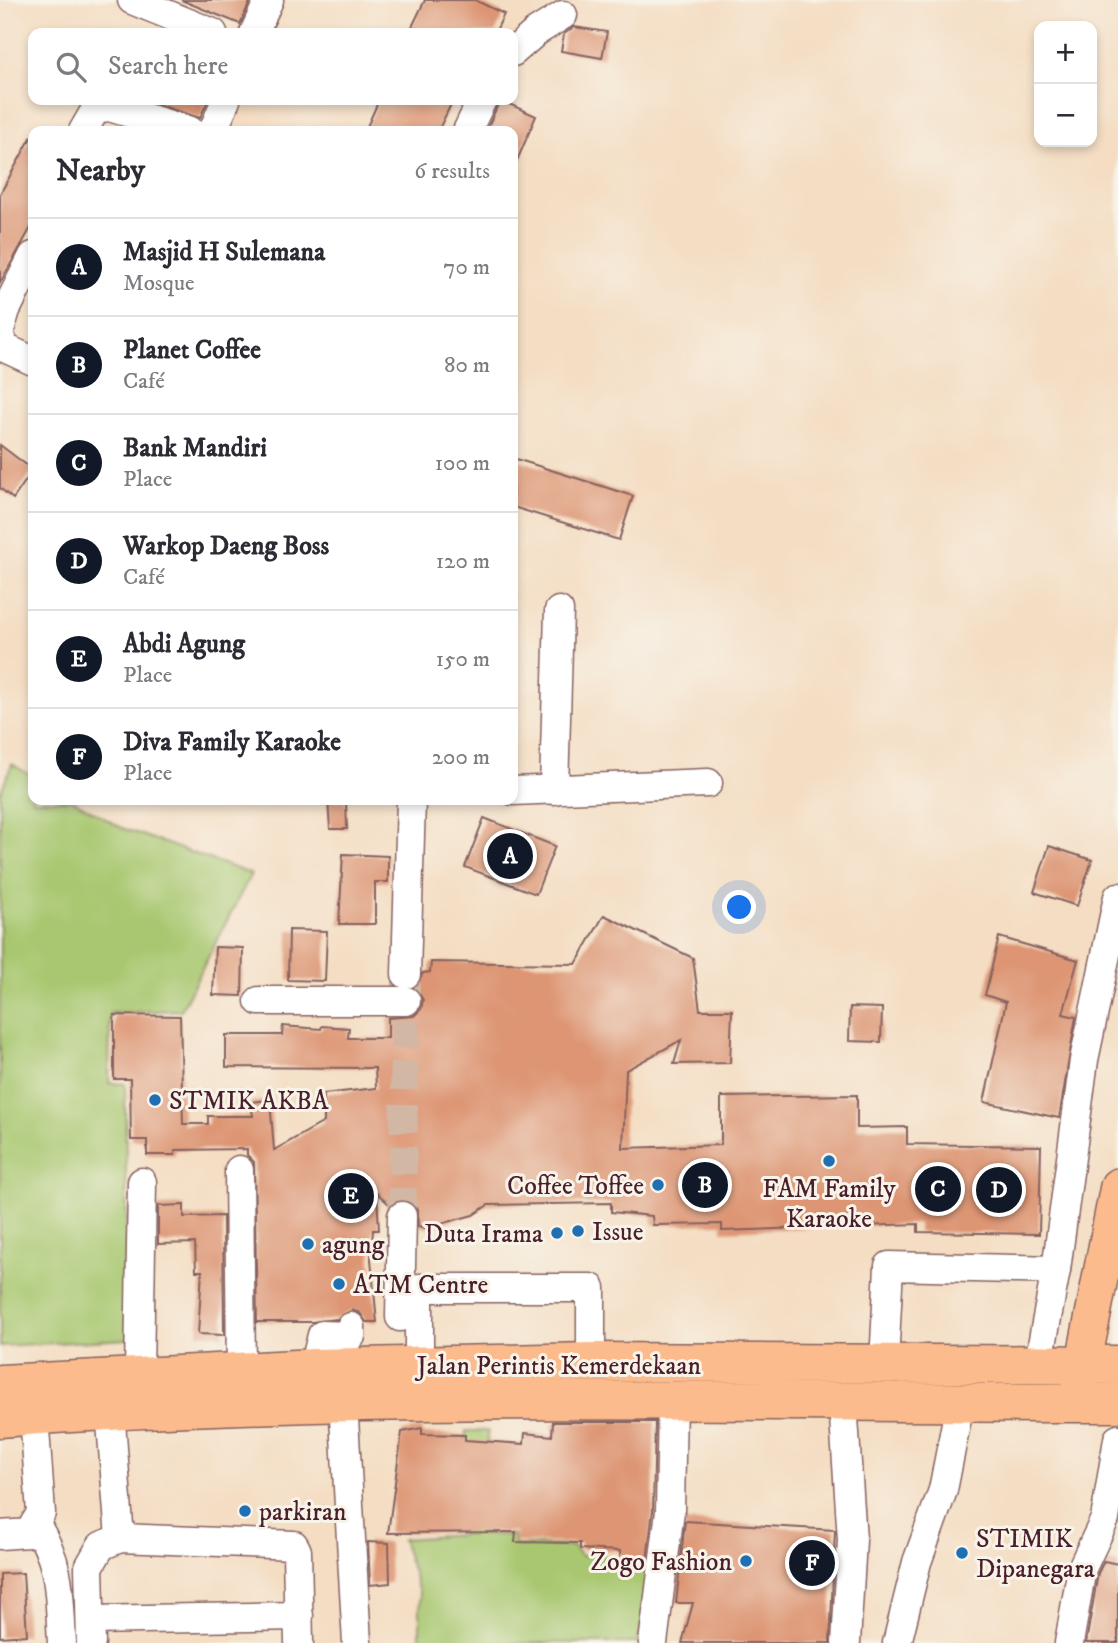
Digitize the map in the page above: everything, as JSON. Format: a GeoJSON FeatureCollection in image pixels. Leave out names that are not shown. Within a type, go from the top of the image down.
{"type":"FeatureCollection","features":[{"type":"Feature","properties":{"kind":"highway","name":"Jalan Perintis Kemerdekaan"},"geometry":{"type":"LineString","coordinates":[[0,1384],[314,1368],[592,1362],[884,1363],[1038,1366],[1092,1378],[1118,1403]]}},
{"type":"Feature","properties":{"kind":"highway","name":"Jalan Perintis Kemerdekaan"},"geometry":{"type":"LineString","coordinates":[[17,1417],[110,1410],[343,1401],[960,1403],[1092,1378]]}},
{"type":"Feature","properties":{"kind":"main road"},"geometry":{"type":"LineString","coordinates":[[1092,1378],[1118,1186]]}},
{"type":"Feature","properties":{"kind":"street"},"geometry":{"type":"LineString","coordinates":[[132,0],[201,28]]}},
{"type":"Feature","properties":{"kind":"street"},"geometry":{"type":"LineString","coordinates":[[256,28],[269,0]]}},
{"type":"Feature","properties":{"kind":"street"},"geometry":{"type":"LineString","coordinates":[[518,48],[562,15]]}},
{"type":"Feature","properties":{"kind":"street"},"geometry":{"type":"LineString","coordinates":[[215,126],[224,105]]}},
{"type":"Feature","properties":{"kind":"street"},"geometry":{"type":"LineString","coordinates":[[469,126],[480,105]]}},
{"type":"Feature","properties":{"kind":"street"},"geometry":{"type":"LineString","coordinates":[[86,126],[94,112],[107,106],[173,126]]}},
{"type":"Feature","properties":{"kind":"street"},"geometry":{"type":"LineString","coordinates":[[28,266],[6,310],[0,333],[5,348],[28,359]]}},
{"type":"Feature","properties":{"kind":"street"},"geometry":{"type":"LineString","coordinates":[[554,790],[559,611]]}},
{"type":"Feature","properties":{"kind":"street"},"geometry":{"type":"LineString","coordinates":[[518,791],[708,783]]}},
{"type":"Feature","properties":{"kind":"street"},"geometry":{"type":"LineString","coordinates":[[260,1001],[406,988],[411,805]]}},
{"type":"Feature","properties":{"kind":"street"},"geometry":{"type":"LineString","coordinates":[[1038,1366],[1056,1270],[1084,1060],[1118,897]]}},
{"type":"Feature","properties":{"kind":"street"},"geometry":{"type":"LineString","coordinates":[[239,1170],[241,1373]]}},
{"type":"Feature","properties":{"kind":"street"},"geometry":{"type":"LineString","coordinates":[[139,1375],[142,1182]]}},
{"type":"Feature","properties":{"kind":"street"},"geometry":{"type":"LineString","coordinates":[[402,1216],[409,1366]]}},
{"type":"Feature","properties":{"kind":"street"},"geometry":{"type":"LineString","coordinates":[[884,1363],[888,1266],[1056,1270]]}},
{"type":"Feature","properties":{"kind":"street"},"geometry":{"type":"LineString","coordinates":[[409,1366],[419,1288],[592,1288],[592,1362]]}},
{"type":"Feature","properties":{"kind":"street"},"geometry":{"type":"LineString","coordinates":[[314,1368],[321,1335],[351,1336],[351,1327]]}},
{"type":"Feature","properties":{"kind":"street"},"geometry":{"type":"LineString","coordinates":[[653,1643],[670,1511],[672,1400]]}},
{"type":"Feature","properties":{"kind":"street"},"geometry":{"type":"LineString","coordinates":[[343,1401],[357,1643]]}},
{"type":"Feature","properties":{"kind":"street"},"geometry":{"type":"LineString","coordinates":[[843,1402],[852,1540],[846,1643]]}},
{"type":"Feature","properties":{"kind":"street"},"geometry":{"type":"LineString","coordinates":[[897,1643],[917,1562],[943,1490],[960,1403]]}},
{"type":"Feature","properties":{"kind":"street"},"geometry":{"type":"LineString","coordinates":[[110,1410],[120,1538]]}},
{"type":"Feature","properties":{"kind":"street"},"geometry":{"type":"LineString","coordinates":[[0,1535],[29,1533],[41,1513],[17,1417]]}},
{"type":"Feature","properties":{"kind":"street"},"geometry":{"type":"LineString","coordinates":[[1069,1643],[1082,1569],[1105,1519],[1118,1439]]}},
{"type":"Feature","properties":{"kind":"street"},"geometry":{"type":"LineString","coordinates":[[35,1523],[47,1541],[58,1569],[62,1643]]}},
{"type":"Feature","properties":{"kind":"street"},"geometry":{"type":"LineString","coordinates":[[120,1538],[295,1545],[299,1630],[91,1632],[89,1567],[101,1546],[120,1538]]}},
{"type":"Feature","properties":{"kind":"green space"},"geometry":{"type":"Polygon","coordinates":[[[12,764],[28,774],[28,805],[82,805],[122,828],[251,874],[181,1010],[110,1013],[109,1083],[125,1084],[128,1339],[0,1346],[0,793],[12,764]]]}},
{"type":"Feature","properties":{"kind":"green space"},"geometry":{"type":"Polygon","coordinates":[[[466,1431],[488,1431],[483,1535],[513,1535],[515,1545],[573,1546],[581,1556],[613,1556],[616,1561],[653,1560],[638,1643],[420,1643],[420,1595],[402,1539],[462,1535],[466,1431]]]}},
{"type":"Feature","properties":{"kind":"building"},"geometry":{"type":"Polygon","coordinates":[[[181,0],[251,0],[240,24],[181,0]]]}},
{"type":"Feature","properties":{"kind":"building"},"geometry":{"type":"Polygon","coordinates":[[[425,0],[475,0],[504,14],[497,28],[411,28],[425,0]]]}},
{"type":"Feature","properties":{"kind":"building"},"geometry":{"type":"Polygon","coordinates":[[[574,27],[607,32],[602,58],[561,51],[564,34],[574,27]]]}},
{"type":"Feature","properties":{"kind":"building"},"geometry":{"type":"Polygon","coordinates":[[[159,105],[206,105],[200,118],[159,105]]]}},
{"type":"Feature","properties":{"kind":"building"},"geometry":{"type":"Polygon","coordinates":[[[377,105],[451,105],[440,126],[367,126],[377,105]]]}},
{"type":"Feature","properties":{"kind":"building"},"geometry":{"type":"Polygon","coordinates":[[[498,105],[511,105],[536,116],[518,158],[518,126],[488,126],[498,105]]]}},
{"type":"Feature","properties":{"kind":"building"},"geometry":{"type":"Polygon","coordinates":[[[28,143],[28,233],[0,283],[0,194],[28,143]]]}},
{"type":"Feature","properties":{"kind":"building"},"geometry":{"type":"Polygon","coordinates":[[[0,445],[28,466],[28,477],[13,499],[0,488],[0,445]]]}},
{"type":"Feature","properties":{"kind":"building"},"geometry":{"type":"Polygon","coordinates":[[[518,460],[633,496],[619,540],[518,509],[518,460]]]}},
{"type":"Feature","properties":{"kind":"building"},"geometry":{"type":"Polygon","coordinates":[[[328,805],[346,805],[347,829],[330,829],[328,805]]]}},
{"type":"Feature","properties":{"kind":"building"},"geometry":{"type":"Polygon","coordinates":[[[484,818],[555,846],[536,894],[465,867],[484,818]]]}},
{"type":"Feature","properties":{"kind":"building"},"geometry":{"type":"Polygon","coordinates":[[[1049,846],[1092,860],[1077,906],[1034,892],[1049,846]]]}},
{"type":"Feature","properties":{"kind":"building"},"geometry":{"type":"Polygon","coordinates":[[[343,854],[388,856],[388,882],[375,882],[375,924],[339,924],[343,854]]]}},
{"type":"Feature","properties":{"kind":"building"},"geometry":{"type":"Polygon","coordinates":[[[604,915],[693,958],[700,1010],[732,1010],[730,1063],[674,1064],[681,1040],[626,1070],[623,1148],[721,1145],[721,1097],[857,1095],[857,1128],[907,1127],[907,1144],[1041,1146],[1039,1234],[918,1232],[918,1224],[722,1231],[722,1224],[653,1225],[652,1216],[611,1212],[611,1203],[488,1205],[473,1215],[425,1228],[418,1226],[417,1209],[411,1202],[402,1199],[390,1205],[377,1193],[379,1230],[373,1230],[371,1259],[377,1322],[366,1322],[360,1313],[352,1310],[337,1319],[257,1322],[254,1162],[247,1155],[247,1149],[175,1150],[175,1155],[147,1155],[147,1140],[131,1140],[130,1079],[114,1079],[114,1015],[180,1016],[183,1124],[208,1124],[208,1116],[253,1116],[251,1102],[270,1100],[274,1150],[324,1122],[324,1094],[376,1088],[375,1068],[226,1067],[226,1035],[282,1035],[283,1026],[321,1029],[322,1026],[349,1028],[348,1038],[388,1038],[388,1018],[414,1016],[421,1009],[423,1000],[415,987],[423,973],[430,972],[431,962],[576,964],[604,915]]]}},
{"type":"Feature","properties":{"kind":"building"},"geometry":{"type":"Polygon","coordinates":[[[289,930],[327,931],[325,981],[288,980],[289,930]]]}},
{"type":"Feature","properties":{"kind":"building"},"geometry":{"type":"Polygon","coordinates":[[[999,937],[1078,960],[1063,1014],[1076,1017],[1059,1118],[984,1102],[1006,1002],[985,995],[999,937]]]}},
{"type":"Feature","properties":{"kind":"building"},"geometry":{"type":"Polygon","coordinates":[[[215,947],[243,948],[242,996],[213,995],[215,947]]]}},
{"type":"Feature","properties":{"kind":"building"},"geometry":{"type":"Polygon","coordinates":[[[850,1007],[882,1008],[881,1042],[849,1041],[850,1007]]]}},
{"type":"Feature","properties":{"kind":"building"},"geometry":{"type":"Polygon","coordinates":[[[184,1205],[184,1217],[223,1216],[224,1335],[198,1334],[202,1271],[196,1271],[195,1243],[158,1244],[158,1206],[184,1205]]]}},
{"type":"Feature","properties":{"kind":"building"},"geometry":{"type":"Polygon","coordinates":[[[553,1422],[655,1422],[653,1510],[647,1560],[620,1559],[620,1551],[580,1549],[580,1543],[515,1542],[516,1532],[388,1533],[402,1432],[422,1428],[422,1434],[465,1435],[465,1440],[524,1444],[525,1433],[552,1436],[553,1422]]]}},
{"type":"Feature","properties":{"kind":"building"},"geometry":{"type":"Polygon","coordinates":[[[685,1521],[835,1530],[830,1643],[682,1643],[693,1603],[676,1603],[685,1521]]]}},
{"type":"Feature","properties":{"kind":"building"},"geometry":{"type":"Polygon","coordinates":[[[368,1542],[389,1543],[390,1583],[370,1585],[368,1542]]]}},
{"type":"Feature","properties":{"kind":"building"},"geometry":{"type":"Polygon","coordinates":[[[1104,1561],[1118,1564],[1118,1643],[1086,1643],[1098,1573],[1104,1561]]]}},
{"type":"Feature","properties":{"kind":"building"},"geometry":{"type":"Polygon","coordinates":[[[23,1573],[27,1635],[0,1637],[0,1574],[23,1573]]]}},
{"type":"Feature","properties":{"kind":"tunnel"},"geometry":{"type":"LineString","coordinates":[[402,1216],[406,977]]}},
{"type":"Feature","properties":{"kind":"place","name":"Masjid H Sulemana"},"geometry":{"type":"Point","coordinates":[510,856]}},
{"type":"Feature","properties":{"kind":"place","name":"STMIK AKBA"},"geometry":{"type":"Point","coordinates":[155,1100]}},
{"type":"Feature","properties":{"kind":"place","name":"FAM Family Karaoke"},"geometry":{"type":"Point","coordinates":[829,1161]}},
{"type":"Feature","properties":{"kind":"place","name":"Coffee Toffee"},"geometry":{"type":"Point","coordinates":[658,1185]}},
{"type":"Feature","properties":{"kind":"place","name":"Planet Coffee"},"geometry":{"type":"Point","coordinates":[705,1185]}},
{"type":"Feature","properties":{"kind":"place","name":"Bank Mandiri"},"geometry":{"type":"Point","coordinates":[938,1189]}},
{"type":"Feature","properties":{"kind":"place","name":"Warkop Daeng Boss"},"geometry":{"type":"Point","coordinates":[999,1190]}},
{"type":"Feature","properties":{"kind":"place","name":"Abdi Agung"},"geometry":{"type":"Point","coordinates":[351,1196]}},
{"type":"Feature","properties":{"kind":"place","name":"Issue"},"geometry":{"type":"Point","coordinates":[578,1231]}},
{"type":"Feature","properties":{"kind":"place","name":"Duta Irama"},"geometry":{"type":"Point","coordinates":[557,1233]}},
{"type":"Feature","properties":{"kind":"place","name":"agung"},"geometry":{"type":"Point","coordinates":[308,1244]}},
{"type":"Feature","properties":{"kind":"place","name":"ATM Centre"},"geometry":{"type":"Point","coordinates":[339,1284]}},
{"type":"Feature","properties":{"kind":"place","name":"parkiran"},"geometry":{"type":"Point","coordinates":[245,1511]}},
{"type":"Feature","properties":{"kind":"place","name":"STIMIK Dipanegara"},"geometry":{"type":"Point","coordinates":[962,1553]}},
{"type":"Feature","properties":{"kind":"place","name":"Zogo Fashion"},"geometry":{"type":"Point","coordinates":[746,1561]}},
{"type":"Feature","properties":{"kind":"place","name":"Diva Family Karaoke"},"geometry":{"type":"Point","coordinates":[812,1563]}}]}
